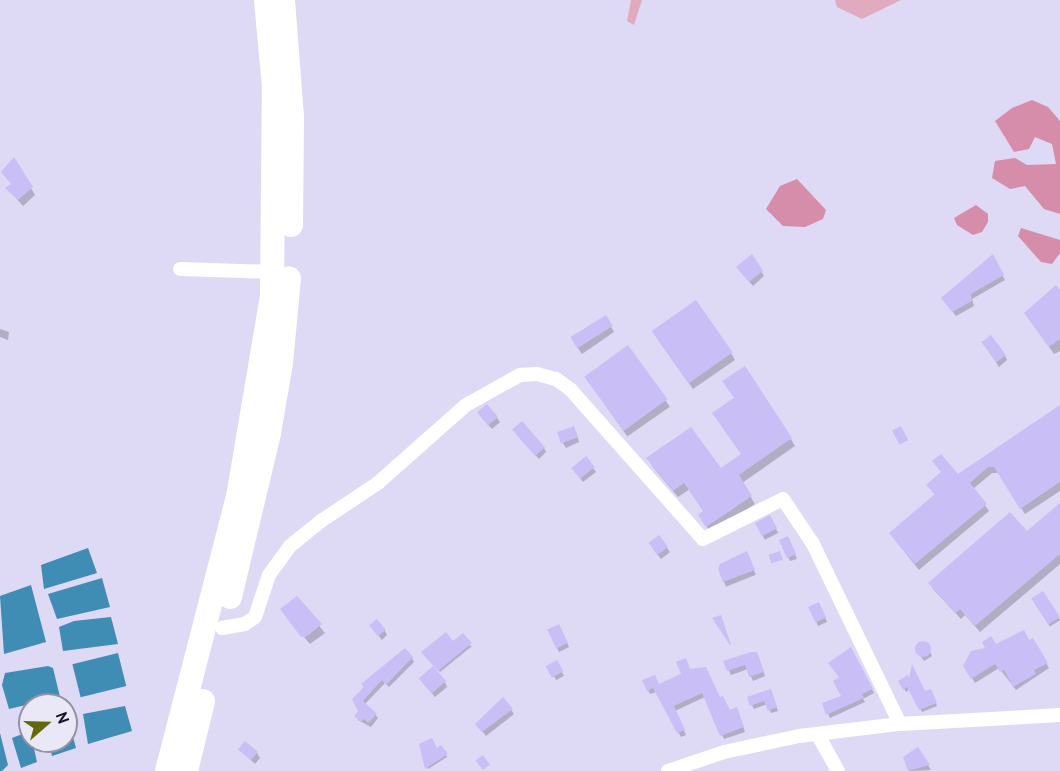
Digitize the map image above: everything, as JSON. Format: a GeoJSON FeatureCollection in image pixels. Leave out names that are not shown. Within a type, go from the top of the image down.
{"type":"FeatureCollection","features":[{"type":"Feature","properties":{"kind":"highway"},"geometry":{"type":"LineString","coordinates":[[167,771],[238,497],[257,399],[273,272],[274,87],[266,0]]}},
{"type":"Feature","properties":{"kind":"highway"},"geometry":{"type":"LineString","coordinates":[[186,771],[250,524],[285,326],[292,151],[283,0]]}},
{"type":"Feature","properties":{"kind":"street"},"geometry":{"type":"LineString","coordinates":[[180,269],[273,272]]}},
{"type":"Feature","properties":{"kind":"street"},"geometry":{"type":"LineString","coordinates":[[222,628],[245,624],[255,617],[269,574],[290,546],[321,521],[378,483],[466,405],[520,375],[537,374],[556,379],[571,390],[703,539],[783,499],[813,544],[900,724]]}},
{"type":"Feature","properties":{"kind":"street"},"geometry":{"type":"LineString","coordinates":[[668,771],[724,752],[818,735],[900,724],[1060,715]]}},
{"type":"Feature","properties":{"kind":"street"},"geometry":{"type":"LineString","coordinates":[[818,735],[838,771]]}},
{"type":"Feature","properties":{"kind":"shaded area"},"geometry":{"type":"Polygon","coordinates":[[[631,0],[642,0],[634,25],[627,21],[631,0]]]}},
{"type":"Feature","properties":{"kind":"shaded area"},"geometry":{"type":"Polygon","coordinates":[[[835,0],[901,0],[862,19],[837,7],[835,0]]]}},
{"type":"Feature","properties":{"kind":"shaded area"},"geometry":{"type":"Polygon","coordinates":[[[1032,100],[1048,107],[1060,121],[1060,214],[1044,209],[1025,186],[1010,189],[992,178],[995,161],[1015,158],[1027,165],[1056,164],[1052,144],[1035,137],[1029,149],[1014,152],[995,121],[1012,108],[1032,100]]]}},
{"type":"Feature","properties":{"kind":"shaded area"},"geometry":{"type":"Polygon","coordinates":[[[797,179],[826,210],[823,219],[805,227],[783,226],[766,209],[780,186],[797,179]]]}},
{"type":"Feature","properties":{"kind":"shaded area"},"geometry":{"type":"Polygon","coordinates":[[[976,205],[988,214],[988,222],[982,232],[973,235],[957,225],[954,218],[976,205]]]}},
{"type":"Feature","properties":{"kind":"shaded area"},"geometry":{"type":"Polygon","coordinates":[[[1021,228],[1060,240],[1060,253],[1052,264],[1041,262],[1018,236],[1021,228]]]}},
{"type":"Feature","properties":{"kind":"water"},"geometry":{"type":"Polygon","coordinates":[[[88,548],[97,573],[44,589],[41,565],[88,548]]]}},
{"type":"Feature","properties":{"kind":"water"},"geometry":{"type":"Polygon","coordinates":[[[102,578],[110,607],[57,619],[48,594],[102,578]]]}},
{"type":"Feature","properties":{"kind":"water"},"geometry":{"type":"Polygon","coordinates":[[[31,585],[46,642],[4,654],[0,596],[31,585]]]}},
{"type":"Feature","properties":{"kind":"water"},"geometry":{"type":"Polygon","coordinates":[[[111,617],[118,644],[63,651],[59,627],[74,621],[111,617]]]}},
{"type":"Feature","properties":{"kind":"water"},"geometry":{"type":"Polygon","coordinates":[[[118,653],[126,686],[81,697],[72,664],[118,653]]]}},
{"type":"Feature","properties":{"kind":"water"},"geometry":{"type":"Polygon","coordinates":[[[48,666],[53,668],[59,693],[18,693],[18,707],[9,709],[2,685],[5,673],[48,666]]]}},
{"type":"Feature","properties":{"kind":"water"},"geometry":{"type":"Polygon","coordinates":[[[125,706],[132,731],[88,744],[83,714],[125,706]]]}},
{"type":"Feature","properties":{"kind":"water"},"geometry":{"type":"Polygon","coordinates":[[[0,733],[8,765],[2,771],[0,771],[0,733]]]}},
{"type":"Feature","properties":{"kind":"water"},"geometry":{"type":"Polygon","coordinates":[[[18,736],[18,753],[35,753],[37,762],[21,768],[12,738],[18,736]]]}},
{"type":"Feature","properties":{"kind":"building"},"geometry":{"type":"Polygon","coordinates":[[[14,157],[33,187],[18,200],[5,188],[11,184],[1,172],[14,157]]]}},
{"type":"Feature","properties":{"kind":"building"},"geometry":{"type":"Polygon","coordinates":[[[752,254],[763,271],[749,282],[736,267],[752,254]]]}},
{"type":"Feature","properties":{"kind":"building"},"geometry":{"type":"Polygon","coordinates":[[[993,254],[1004,275],[971,294],[972,301],[952,312],[941,298],[993,254]]]}},
{"type":"Feature","properties":{"kind":"building"},"geometry":{"type":"Polygon","coordinates":[[[1056,285],[1060,290],[1060,339],[1049,347],[1024,313],[1056,285]]]}},
{"type":"Feature","properties":{"kind":"building"},"geometry":{"type":"Polygon","coordinates":[[[696,300],[733,352],[688,383],[652,331],[696,300]]]}},
{"type":"Feature","properties":{"kind":"building"},"geometry":{"type":"Polygon","coordinates":[[[606,315],[613,326],[577,348],[570,337],[606,315]]]}},
{"type":"Feature","properties":{"kind":"building"},"geometry":{"type":"Polygon","coordinates":[[[991,335],[1006,355],[996,362],[981,342],[991,335]]]}},
{"type":"Feature","properties":{"kind":"building"},"geometry":{"type":"Polygon","coordinates":[[[628,345],[667,399],[624,431],[584,377],[628,345]]]}},
{"type":"Feature","properties":{"kind":"building"},"geometry":{"type":"Polygon","coordinates":[[[745,366],[792,438],[739,475],[752,496],[706,527],[698,515],[703,511],[684,483],[673,491],[646,458],[691,427],[721,468],[741,454],[712,413],[734,398],[722,381],[745,366]]]}},
{"type":"Feature","properties":{"kind":"building"},"geometry":{"type":"Polygon","coordinates":[[[487,404],[498,417],[488,425],[477,412],[487,404]]]}},
{"type":"Feature","properties":{"kind":"building"},"geometry":{"type":"Polygon","coordinates":[[[1060,405],[1060,482],[1020,509],[994,467],[988,467],[970,483],[987,504],[915,564],[889,533],[935,494],[926,485],[941,472],[932,461],[941,454],[958,474],[1060,405]]]}},
{"type":"Feature","properties":{"kind":"building"},"geometry":{"type":"Polygon","coordinates":[[[522,421],[545,447],[535,456],[512,430],[522,421]]]}},
{"type":"Feature","properties":{"kind":"building"},"geometry":{"type":"Polygon","coordinates":[[[574,426],[578,437],[561,443],[557,432],[574,426]]]}},
{"type":"Feature","properties":{"kind":"building"},"geometry":{"type":"Polygon","coordinates":[[[901,426],[908,440],[899,445],[892,431],[901,426]]]}},
{"type":"Feature","properties":{"kind":"building"},"geometry":{"type":"Polygon","coordinates":[[[586,456],[595,467],[580,479],[571,468],[586,456]]]}},
{"type":"Feature","properties":{"kind":"building"},"geometry":{"type":"Polygon","coordinates":[[[1060,503],[1060,554],[975,626],[960,609],[956,613],[928,583],[1010,512],[1027,531],[1060,503]]]}},
{"type":"Feature","properties":{"kind":"building"},"geometry":{"type":"Polygon","coordinates":[[[770,515],[777,528],[762,536],[755,523],[770,515]]]}},
{"type":"Feature","properties":{"kind":"building"},"geometry":{"type":"Polygon","coordinates":[[[659,535],[668,547],[658,555],[649,543],[659,535]]]}},
{"type":"Feature","properties":{"kind":"building"},"geometry":{"type":"Polygon","coordinates":[[[788,536],[796,554],[787,558],[779,540],[788,536]]]}},
{"type":"Feature","properties":{"kind":"building"},"geometry":{"type":"Polygon","coordinates":[[[747,551],[755,570],[723,582],[718,569],[720,564],[747,551]]]}},
{"type":"Feature","properties":{"kind":"building"},"geometry":{"type":"Polygon","coordinates":[[[780,551],[783,560],[771,563],[769,555],[780,551]]]}},
{"type":"Feature","properties":{"kind":"building"},"geometry":{"type":"Polygon","coordinates":[[[1043,591],[1060,617],[1048,625],[1031,599],[1043,591]]]}},
{"type":"Feature","properties":{"kind":"building"},"geometry":{"type":"Polygon","coordinates":[[[297,596],[322,624],[306,637],[301,637],[280,609],[297,596]]]}},
{"type":"Feature","properties":{"kind":"building"},"geometry":{"type":"Polygon","coordinates":[[[819,602],[826,617],[815,622],[808,607],[819,602]]]}},
{"type":"Feature","properties":{"kind":"building"},"geometry":{"type":"Polygon","coordinates":[[[721,615],[731,645],[712,618],[721,615]]]}},
{"type":"Feature","properties":{"kind":"building"},"geometry":{"type":"Polygon","coordinates":[[[377,619],[386,630],[378,636],[369,625],[377,619]]]}},
{"type":"Feature","properties":{"kind":"building"},"geometry":{"type":"Polygon","coordinates":[[[559,624],[568,643],[556,649],[547,629],[559,624]]]}},
{"type":"Feature","properties":{"kind":"building"},"geometry":{"type":"Polygon","coordinates":[[[1024,630],[1029,640],[1033,638],[1048,663],[1034,670],[1036,674],[1013,687],[1004,670],[1000,672],[995,664],[971,679],[963,666],[971,651],[985,648],[982,642],[991,636],[996,644],[1024,630]]]}},
{"type":"Feature","properties":{"kind":"building"},"geometry":{"type":"Polygon","coordinates":[[[446,632],[453,641],[463,633],[472,643],[438,671],[421,652],[446,632]]]}},
{"type":"Feature","properties":{"kind":"building"},"geometry":{"type":"Polygon","coordinates":[[[923,641],[931,649],[923,657],[915,649],[923,641]]]}},
{"type":"Feature","properties":{"kind":"building"},"geometry":{"type":"Polygon","coordinates":[[[851,647],[873,689],[862,694],[864,698],[826,715],[822,703],[841,696],[833,681],[839,677],[828,663],[851,647]]]}},
{"type":"Feature","properties":{"kind":"building"},"geometry":{"type":"Polygon","coordinates":[[[405,648],[413,657],[386,685],[382,680],[363,701],[377,714],[368,723],[364,719],[361,722],[354,716],[358,711],[352,699],[364,687],[361,684],[405,648]]]}},
{"type":"Feature","properties":{"kind":"building"},"geometry":{"type":"Polygon","coordinates":[[[757,652],[764,672],[749,677],[745,665],[727,671],[723,661],[757,652]]]}},
{"type":"Feature","properties":{"kind":"building"},"geometry":{"type":"Polygon","coordinates":[[[686,658],[690,669],[706,667],[720,697],[723,696],[730,710],[737,707],[744,727],[720,736],[702,693],[674,706],[685,730],[677,733],[653,688],[647,691],[642,680],[655,675],[659,684],[681,674],[676,662],[686,658]]]}},
{"type":"Feature","properties":{"kind":"building"},"geometry":{"type":"Polygon","coordinates":[[[557,660],[563,671],[552,678],[546,666],[557,660]]]}},
{"type":"Feature","properties":{"kind":"building"},"geometry":{"type":"Polygon","coordinates":[[[912,664],[925,691],[931,689],[937,703],[919,710],[907,687],[903,690],[898,681],[908,675],[909,678],[912,664]]]}},
{"type":"Feature","properties":{"kind":"building"},"geometry":{"type":"Polygon","coordinates":[[[433,666],[446,681],[432,694],[419,678],[433,666]]]}},
{"type":"Feature","properties":{"kind":"building"},"geometry":{"type":"Polygon","coordinates":[[[771,689],[777,707],[768,711],[764,701],[750,706],[747,697],[771,689]]]}},
{"type":"Feature","properties":{"kind":"building"},"geometry":{"type":"Polygon","coordinates":[[[503,697],[513,709],[482,732],[475,724],[503,697]]]}},
{"type":"Feature","properties":{"kind":"building"},"geometry":{"type":"Polygon","coordinates":[[[432,738],[437,748],[441,745],[448,754],[425,769],[419,744],[432,738]]]}},
{"type":"Feature","properties":{"kind":"building"},"geometry":{"type":"Polygon","coordinates":[[[245,741],[258,752],[251,760],[238,749],[245,741]]]}},
{"type":"Feature","properties":{"kind":"building"},"geometry":{"type":"Polygon","coordinates":[[[918,747],[930,765],[908,771],[903,757],[918,747]]]}},
{"type":"Feature","properties":{"kind":"building"},"geometry":{"type":"Polygon","coordinates":[[[483,755],[490,765],[483,770],[476,760],[483,755]]]}}]}
